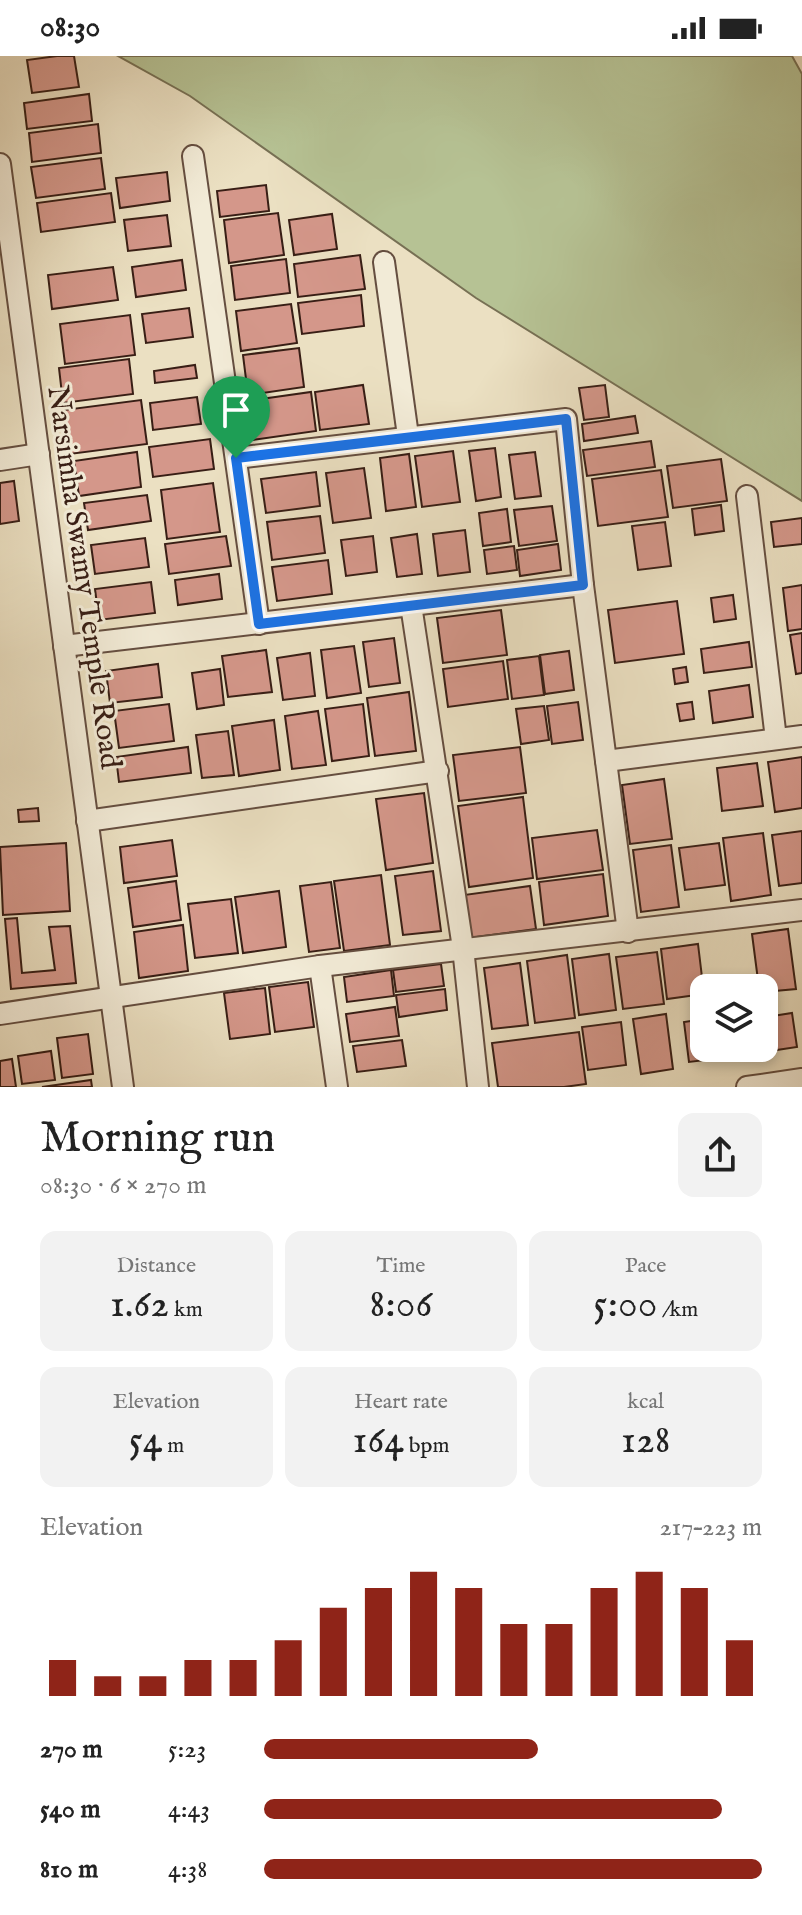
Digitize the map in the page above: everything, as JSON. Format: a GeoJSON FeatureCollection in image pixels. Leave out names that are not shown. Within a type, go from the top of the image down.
{"type":"FeatureCollection","features":[{"type":"Feature","properties":{"kind":"street"},"geometry":{"type":"LineString","coordinates":[[193,156],[259,624]]}},
{"type":"Feature","properties":{"kind":"street","name":"Narsimha Swamy Temple Road"},"geometry":{"type":"LineString","coordinates":[[0,164],[8,291],[39,454],[123,1087]]}},
{"type":"Feature","properties":{"kind":"street"},"geometry":{"type":"LineString","coordinates":[[384,262],[408,436]]}},
{"type":"Feature","properties":{"kind":"street"},"geometry":{"type":"LineString","coordinates":[[236,458],[566,419],[583,585],[628,932]]}},
{"type":"Feature","properties":{"kind":"street"},"geometry":{"type":"LineString","coordinates":[[0,460],[39,454]]}},
{"type":"Feature","properties":{"kind":"street"},"geometry":{"type":"LineString","coordinates":[[747,496],[776,739]]}},
{"type":"Feature","properties":{"kind":"street"},"geometry":{"type":"LineString","coordinates":[[64,646],[583,585]]}},
{"type":"Feature","properties":{"kind":"street"},"geometry":{"type":"LineString","coordinates":[[411,605],[463,948],[478,1087]]}},
{"type":"Feature","properties":{"kind":"street"},"geometry":{"type":"LineString","coordinates":[[606,761],[802,736]]}},
{"type":"Feature","properties":{"kind":"street"},"geometry":{"type":"LineString","coordinates":[[87,821],[438,771]]}},
{"type":"Feature","properties":{"kind":"street"},"geometry":{"type":"LineString","coordinates":[[0,1014],[320,966],[802,910]]}},
{"type":"Feature","properties":{"kind":"street"},"geometry":{"type":"LineString","coordinates":[[320,966],[337,1087]]}},
{"type":"Feature","properties":{"kind":"street"},"geometry":{"type":"LineString","coordinates":[[747,1087],[802,1079]]}},
{"type":"Feature","properties":{"kind":"green space"},"geometry":{"type":"Polygon","coordinates":[[[118,56],[792,56],[802,74],[802,501],[476,298],[190,96],[118,56]]]}},
{"type":"Feature","properties":{"kind":"building"},"geometry":{"type":"Polygon","coordinates":[[[74,56],[79,87],[32,93],[27,60],[74,56]]]}},
{"type":"Feature","properties":{"kind":"building"},"geometry":{"type":"Polygon","coordinates":[[[89,94],[92,121],[27,129],[24,103],[89,94]]]}},
{"type":"Feature","properties":{"kind":"building"},"geometry":{"type":"Polygon","coordinates":[[[98,124],[101,153],[32,162],[29,133],[98,124]]]}},
{"type":"Feature","properties":{"kind":"building"},"geometry":{"type":"Polygon","coordinates":[[[101,158],[105,189],[36,198],[31,167],[101,158]]]}},
{"type":"Feature","properties":{"kind":"building"},"geometry":{"type":"Polygon","coordinates":[[[167,172],[170,201],[120,208],[116,178],[167,172]]]}},
{"type":"Feature","properties":{"kind":"building"},"geometry":{"type":"Polygon","coordinates":[[[266,185],[269,211],[220,217],[217,191],[266,185]]]}},
{"type":"Feature","properties":{"kind":"building"},"geometry":{"type":"Polygon","coordinates":[[[111,193],[115,222],[41,232],[37,203],[111,193]]]}},
{"type":"Feature","properties":{"kind":"building"},"geometry":{"type":"Polygon","coordinates":[[[278,213],[284,255],[229,263],[224,220],[278,213]]]}},
{"type":"Feature","properties":{"kind":"building"},"geometry":{"type":"Polygon","coordinates":[[[332,214],[337,249],[294,255],[289,220],[332,214]]]}},
{"type":"Feature","properties":{"kind":"building"},"geometry":{"type":"Polygon","coordinates":[[[167,215],[171,246],[128,251],[124,220],[167,215]]]}},
{"type":"Feature","properties":{"kind":"building"},"geometry":{"type":"Polygon","coordinates":[[[360,255],[365,289],[298,297],[294,264],[360,255]]]}},
{"type":"Feature","properties":{"kind":"building"},"geometry":{"type":"Polygon","coordinates":[[[286,259],[290,293],[235,300],[231,266],[286,259]]]}},
{"type":"Feature","properties":{"kind":"building"},"geometry":{"type":"Polygon","coordinates":[[[182,260],[186,290],[136,297],[132,267],[182,260]]]}},
{"type":"Feature","properties":{"kind":"building"},"geometry":{"type":"Polygon","coordinates":[[[113,267],[118,300],[52,309],[48,275],[113,267]]]}},
{"type":"Feature","properties":{"kind":"building"},"geometry":{"type":"Polygon","coordinates":[[[361,295],[364,326],[302,334],[298,303],[361,295]]]}},
{"type":"Feature","properties":{"kind":"building"},"geometry":{"type":"Polygon","coordinates":[[[291,304],[297,343],[241,351],[236,311],[291,304]]]}},
{"type":"Feature","properties":{"kind":"building"},"geometry":{"type":"Polygon","coordinates":[[[189,308],[193,337],[146,343],[142,314],[189,308]]]}},
{"type":"Feature","properties":{"kind":"building"},"geometry":{"type":"Polygon","coordinates":[[[130,315],[135,355],[65,364],[60,324],[130,315]]]}},
{"type":"Feature","properties":{"kind":"building"},"geometry":{"type":"Polygon","coordinates":[[[299,348],[304,387],[248,395],[243,355],[299,348]]]}},
{"type":"Feature","properties":{"kind":"building"},"geometry":{"type":"Polygon","coordinates":[[[129,359],[133,394],[63,403],[59,368],[129,359]]]}},
{"type":"Feature","properties":{"kind":"building"},"geometry":{"type":"Polygon","coordinates":[[[195,365],[197,378],[155,383],[154,371],[195,365]]]}},
{"type":"Feature","properties":{"kind":"building"},"geometry":{"type":"Polygon","coordinates":[[[363,385],[369,424],[320,430],[315,392],[363,385]]]}},
{"type":"Feature","properties":{"kind":"building"},"geometry":{"type":"Polygon","coordinates":[[[605,385],[609,417],[584,420],[579,388],[605,385]]]}},
{"type":"Feature","properties":{"kind":"building"},"geometry":{"type":"Polygon","coordinates":[[[311,392],[316,431],[252,440],[247,401],[311,392]]]}},
{"type":"Feature","properties":{"kind":"building"},"geometry":{"type":"Polygon","coordinates":[[[197,397],[201,424],[153,430],[150,403],[197,397]]]}},
{"type":"Feature","properties":{"kind":"building"},"geometry":{"type":"Polygon","coordinates":[[[141,400],[147,444],[70,454],[64,410],[141,400]]]}},
{"type":"Feature","properties":{"kind":"building"},"geometry":{"type":"Polygon","coordinates":[[[635,416],[638,433],[584,441],[582,424],[635,416]]]}},
{"type":"Feature","properties":{"kind":"building"},"geometry":{"type":"Polygon","coordinates":[[[210,439],[214,469],[153,477],[149,447],[210,439]]]}},
{"type":"Feature","properties":{"kind":"building"},"geometry":{"type":"Polygon","coordinates":[[[651,441],[655,467],[587,476],[583,450],[651,441]]]}},
{"type":"Feature","properties":{"kind":"building"},"geometry":{"type":"Polygon","coordinates":[[[495,448],[501,497],[476,501],[469,451],[495,448]]]}},
{"type":"Feature","properties":{"kind":"building"},"geometry":{"type":"Polygon","coordinates":[[[453,451],[460,502],[422,507],[415,456],[453,451]]]}},
{"type":"Feature","properties":{"kind":"building"},"geometry":{"type":"Polygon","coordinates":[[[137,452],[141,487],[79,496],[74,461],[137,452]]]}},
{"type":"Feature","properties":{"kind":"building"},"geometry":{"type":"Polygon","coordinates":[[[535,452],[541,496],[515,499],[509,455],[535,452]]]}},
{"type":"Feature","properties":{"kind":"building"},"geometry":{"type":"Polygon","coordinates":[[[409,454],[416,507],[386,511],[380,458],[409,454]]]}},
{"type":"Feature","properties":{"kind":"building"},"geometry":{"type":"Polygon","coordinates":[[[721,459],[727,501],[673,508],[667,466],[721,459]]]}},
{"type":"Feature","properties":{"kind":"building"},"geometry":{"type":"Polygon","coordinates":[[[364,468],[371,518],[333,523],[326,473],[364,468]]]}},
{"type":"Feature","properties":{"kind":"building"},"geometry":{"type":"Polygon","coordinates":[[[661,470],[668,517],[598,526],[592,479],[661,470]]]}},
{"type":"Feature","properties":{"kind":"building"},"geometry":{"type":"Polygon","coordinates":[[[316,472],[320,506],[266,513],[261,479],[316,472]]]}},
{"type":"Feature","properties":{"kind":"building"},"geometry":{"type":"Polygon","coordinates":[[[14,481],[19,521],[0,524],[0,483],[14,481]]]}},
{"type":"Feature","properties":{"kind":"building"},"geometry":{"type":"Polygon","coordinates":[[[213,483],[220,532],[167,539],[161,490],[213,483]]]}},
{"type":"Feature","properties":{"kind":"building"},"geometry":{"type":"Polygon","coordinates":[[[147,495],[151,521],[88,530],[84,503],[147,495]]]}},
{"type":"Feature","properties":{"kind":"building"},"geometry":{"type":"Polygon","coordinates":[[[721,505],[724,531],[695,535],[692,509],[721,505]]]}},
{"type":"Feature","properties":{"kind":"building"},"geometry":{"type":"Polygon","coordinates":[[[552,506],[557,541],[519,546],[514,510],[552,506]]]}},
{"type":"Feature","properties":{"kind":"building"},"geometry":{"type":"Polygon","coordinates":[[[507,509],[511,542],[483,546],[479,513],[507,509]]]}},
{"type":"Feature","properties":{"kind":"building"},"geometry":{"type":"Polygon","coordinates":[[[320,516],[325,553],[272,560],[267,522],[320,516]]]}},
{"type":"Feature","properties":{"kind":"building"},"geometry":{"type":"Polygon","coordinates":[[[802,518],[802,544],[774,547],[771,522],[802,518]]]}},
{"type":"Feature","properties":{"kind":"building"},"geometry":{"type":"Polygon","coordinates":[[[665,522],[671,566],[638,570],[632,526],[665,522]]]}},
{"type":"Feature","properties":{"kind":"building"},"geometry":{"type":"Polygon","coordinates":[[[465,530],[470,572],[438,576],[433,534],[465,530]]]}},
{"type":"Feature","properties":{"kind":"building"},"geometry":{"type":"Polygon","coordinates":[[[417,534],[422,574],[397,577],[391,538],[417,534]]]}},
{"type":"Feature","properties":{"kind":"building"},"geometry":{"type":"Polygon","coordinates":[[[226,536],[231,566],[169,574],[165,544],[226,536]]]}},
{"type":"Feature","properties":{"kind":"building"},"geometry":{"type":"Polygon","coordinates":[[[373,536],[377,572],[346,576],[341,540],[373,536]]]}},
{"type":"Feature","properties":{"kind":"building"},"geometry":{"type":"Polygon","coordinates":[[[145,538],[149,567],[95,574],[91,545],[145,538]]]}},
{"type":"Feature","properties":{"kind":"building"},"geometry":{"type":"Polygon","coordinates":[[[558,544],[561,570],[520,576],[517,550],[558,544]]]}},
{"type":"Feature","properties":{"kind":"building"},"geometry":{"type":"Polygon","coordinates":[[[514,546],[517,570],[487,574],[484,550],[514,546]]]}},
{"type":"Feature","properties":{"kind":"building"},"geometry":{"type":"Polygon","coordinates":[[[328,560],[332,594],[277,601],[272,567],[328,560]]]}},
{"type":"Feature","properties":{"kind":"building"},"geometry":{"type":"Polygon","coordinates":[[[219,574],[222,599],[178,605],[175,580],[219,574]]]}},
{"type":"Feature","properties":{"kind":"building"},"geometry":{"type":"Polygon","coordinates":[[[151,582],[155,613],[99,620],[95,589],[151,582]]]}},
{"type":"Feature","properties":{"kind":"building"},"geometry":{"type":"Polygon","coordinates":[[[802,585],[802,629],[788,631],[783,588],[802,585]]]}},
{"type":"Feature","properties":{"kind":"building"},"geometry":{"type":"Polygon","coordinates":[[[733,595],[736,619],[714,622],[711,598],[733,595]]]}},
{"type":"Feature","properties":{"kind":"building"},"geometry":{"type":"Polygon","coordinates":[[[677,601],[684,654],[615,663],[608,610],[677,601]]]}},
{"type":"Feature","properties":{"kind":"building"},"geometry":{"type":"Polygon","coordinates":[[[501,610],[507,655],[443,663],[437,618],[501,610]]]}},
{"type":"Feature","properties":{"kind":"building"},"geometry":{"type":"Polygon","coordinates":[[[802,633],[802,673],[796,674],[790,635],[802,633]]]}},
{"type":"Feature","properties":{"kind":"building"},"geometry":{"type":"Polygon","coordinates":[[[394,638],[400,683],[369,687],[363,642],[394,638]]]}},
{"type":"Feature","properties":{"kind":"building"},"geometry":{"type":"Polygon","coordinates":[[[749,642],[752,667],[704,673],[701,649],[749,642]]]}},
{"type":"Feature","properties":{"kind":"building"},"geometry":{"type":"Polygon","coordinates":[[[354,646],[361,693],[327,698],[321,650],[354,646]]]}},
{"type":"Feature","properties":{"kind":"building"},"geometry":{"type":"Polygon","coordinates":[[[266,650],[272,692],[228,697],[222,656],[266,650]]]}},
{"type":"Feature","properties":{"kind":"building"},"geometry":{"type":"Polygon","coordinates":[[[569,651],[574,690],[545,694],[540,655],[569,651]]]}},
{"type":"Feature","properties":{"kind":"building"},"geometry":{"type":"Polygon","coordinates":[[[310,653],[315,696],[283,700],[277,658],[310,653]]]}},
{"type":"Feature","properties":{"kind":"building"},"geometry":{"type":"Polygon","coordinates":[[[539,656],[544,695],[512,699],[507,660],[539,656]]]}},
{"type":"Feature","properties":{"kind":"building"},"geometry":{"type":"Polygon","coordinates":[[[503,661],[508,699],[448,707],[443,669],[503,661]]]}},
{"type":"Feature","properties":{"kind":"building"},"geometry":{"type":"Polygon","coordinates":[[[158,664],[162,697],[110,703],[106,671],[158,664]]]}},
{"type":"Feature","properties":{"kind":"building"},"geometry":{"type":"Polygon","coordinates":[[[686,667],[688,682],[675,684],[673,669],[686,667]]]}},
{"type":"Feature","properties":{"kind":"building"},"geometry":{"type":"Polygon","coordinates":[[[220,669],[224,705],[197,709],[192,673],[220,669]]]}},
{"type":"Feature","properties":{"kind":"building"},"geometry":{"type":"Polygon","coordinates":[[[749,685],[753,717],[713,723],[709,691],[749,685]]]}},
{"type":"Feature","properties":{"kind":"building"},"geometry":{"type":"Polygon","coordinates":[[[409,692],[416,751],[375,756],[367,698],[409,692]]]}},
{"type":"Feature","properties":{"kind":"building"},"geometry":{"type":"Polygon","coordinates":[[[578,702],[583,740],[552,744],[547,706],[578,702]]]}},
{"type":"Feature","properties":{"kind":"building"},"geometry":{"type":"Polygon","coordinates":[[[692,702],[694,719],[680,721],[677,704],[692,702]]]}},
{"type":"Feature","properties":{"kind":"building"},"geometry":{"type":"Polygon","coordinates":[[[169,704],[174,741],[119,748],[114,711],[169,704]]]}},
{"type":"Feature","properties":{"kind":"building"},"geometry":{"type":"Polygon","coordinates":[[[363,704],[369,756],[332,761],[325,709],[363,704]]]}},
{"type":"Feature","properties":{"kind":"building"},"geometry":{"type":"Polygon","coordinates":[[[544,706],[549,740],[521,744],[516,709],[544,706]]]}},
{"type":"Feature","properties":{"kind":"building"},"geometry":{"type":"Polygon","coordinates":[[[318,711],[326,765],[292,769],[285,716],[318,711]]]}},
{"type":"Feature","properties":{"kind":"building"},"geometry":{"type":"Polygon","coordinates":[[[274,720],[280,770],[239,776],[232,726],[274,720]]]}},
{"type":"Feature","properties":{"kind":"building"},"geometry":{"type":"Polygon","coordinates":[[[228,731],[234,775],[202,778],[196,735],[228,731]]]}},
{"type":"Feature","properties":{"kind":"building"},"geometry":{"type":"Polygon","coordinates":[[[188,747],[191,773],[119,782],[116,757],[188,747]]]}},
{"type":"Feature","properties":{"kind":"building"},"geometry":{"type":"Polygon","coordinates":[[[520,747],[526,793],[459,801],[453,755],[520,747]]]}},
{"type":"Feature","properties":{"kind":"building"},"geometry":{"type":"Polygon","coordinates":[[[802,757],[802,808],[775,812],[768,762],[802,757]]]}},
{"type":"Feature","properties":{"kind":"building"},"geometry":{"type":"Polygon","coordinates":[[[757,763],[763,806],[722,811],[717,768],[757,763]]]}},
{"type":"Feature","properties":{"kind":"building"},"geometry":{"type":"Polygon","coordinates":[[[664,779],[672,839],[630,844],[622,785],[664,779]]]}},
{"type":"Feature","properties":{"kind":"building"},"geometry":{"type":"Polygon","coordinates":[[[424,793],[433,863],[386,870],[376,799],[424,793]]]}},
{"type":"Feature","properties":{"kind":"building"},"geometry":{"type":"Polygon","coordinates":[[[523,797],[533,878],[469,887],[458,806],[523,797]]]}},
{"type":"Feature","properties":{"kind":"building"},"geometry":{"type":"Polygon","coordinates":[[[38,808],[39,821],[19,822],[18,810],[38,808]]]}},
{"type":"Feature","properties":{"kind":"building"},"geometry":{"type":"Polygon","coordinates":[[[597,830],[603,870],[537,879],[532,838],[597,830]]]}},
{"type":"Feature","properties":{"kind":"building"},"geometry":{"type":"Polygon","coordinates":[[[802,831],[802,883],[779,886],[772,835],[802,831]]]}},
{"type":"Feature","properties":{"kind":"building"},"geometry":{"type":"Polygon","coordinates":[[[763,833],[771,895],[731,901],[723,838],[763,833]]]}},
{"type":"Feature","properties":{"kind":"building"},"geometry":{"type":"Polygon","coordinates":[[[172,840],[177,876],[124,883],[120,847],[172,840]]]}},
{"type":"Feature","properties":{"kind":"building"},"geometry":{"type":"Polygon","coordinates":[[[66,843],[70,911],[3,915],[0,847],[66,843]]]}},
{"type":"Feature","properties":{"kind":"building"},"geometry":{"type":"Polygon","coordinates":[[[719,843],[725,885],[685,890],[679,848],[719,843]]]}},
{"type":"Feature","properties":{"kind":"building"},"geometry":{"type":"Polygon","coordinates":[[[671,845],[679,907],[641,912],[633,850],[671,845]]]}},
{"type":"Feature","properties":{"kind":"building"},"geometry":{"type":"Polygon","coordinates":[[[433,871],[441,931],[403,935],[395,876],[433,871]]]}},
{"type":"Feature","properties":{"kind":"building"},"geometry":{"type":"Polygon","coordinates":[[[603,874],[608,916],[544,925],[539,882],[603,874]]]}},
{"type":"Feature","properties":{"kind":"building"},"geometry":{"type":"Polygon","coordinates":[[[381,875],[390,945],[344,951],[334,881],[381,875]]]}},
{"type":"Feature","properties":{"kind":"building"},"geometry":{"type":"Polygon","coordinates":[[[176,881],[181,920],[133,927],[128,888],[176,881]]]}},
{"type":"Feature","properties":{"kind":"building"},"geometry":{"type":"Polygon","coordinates":[[[331,882],[340,948],[309,952],[300,886],[331,882]]]}},
{"type":"Feature","properties":{"kind":"building"},"geometry":{"type":"Polygon","coordinates":[[[530,886],[536,929],[469,938],[464,895],[530,886]]]}},
{"type":"Feature","properties":{"kind":"building"},"geometry":{"type":"Polygon","coordinates":[[[279,891],[286,947],[243,953],[235,897],[279,891]]]}},
{"type":"Feature","properties":{"kind":"building"},"geometry":{"type":"Polygon","coordinates":[[[231,899],[238,953],[195,958],[188,904],[231,899]]]}},
{"type":"Feature","properties":{"kind":"building"},"geometry":{"type":"Polygon","coordinates":[[[17,918],[22,973],[55,970],[49,927],[70,926],[76,983],[11,989],[5,919],[17,918]]]}},
{"type":"Feature","properties":{"kind":"building"},"geometry":{"type":"Polygon","coordinates":[[[183,925],[188,971],[139,978],[134,932],[183,925]]]}},
{"type":"Feature","properties":{"kind":"building"},"geometry":{"type":"Polygon","coordinates":[[[788,929],[796,989],[778,991],[778,974],[757,974],[752,934],[788,929]]]}},
{"type":"Feature","properties":{"kind":"building"},"geometry":{"type":"Polygon","coordinates":[[[698,944],[702,974],[690,974],[690,996],[667,999],[661,949],[698,944]]]}},
{"type":"Feature","properties":{"kind":"building"},"geometry":{"type":"Polygon","coordinates":[[[657,952],[664,1004],[623,1009],[616,957],[657,952]]]}},
{"type":"Feature","properties":{"kind":"building"},"geometry":{"type":"Polygon","coordinates":[[[609,954],[616,1010],[579,1015],[572,959],[609,954]]]}},
{"type":"Feature","properties":{"kind":"building"},"geometry":{"type":"Polygon","coordinates":[[[567,955],[575,1018],[535,1023],[527,961],[567,955]]]}},
{"type":"Feature","properties":{"kind":"building"},"geometry":{"type":"Polygon","coordinates":[[[520,963],[528,1025],[492,1029],[484,968],[520,963]]]}},
{"type":"Feature","properties":{"kind":"building"},"geometry":{"type":"Polygon","coordinates":[[[441,964],[444,986],[396,992],[393,970],[441,964]]]}},
{"type":"Feature","properties":{"kind":"building"},"geometry":{"type":"Polygon","coordinates":[[[391,970],[394,996],[347,1002],[344,977],[391,970]]]}},
{"type":"Feature","properties":{"kind":"building"},"geometry":{"type":"Polygon","coordinates":[[[308,982],[314,1027],[275,1032],[269,987],[308,982]]]}},
{"type":"Feature","properties":{"kind":"building"},"geometry":{"type":"Polygon","coordinates":[[[265,988],[270,1034],[230,1039],[224,993],[265,988]]]}},
{"type":"Feature","properties":{"kind":"building"},"geometry":{"type":"Polygon","coordinates":[[[445,989],[447,1010],[399,1017],[396,995],[445,989]]]}},
{"type":"Feature","properties":{"kind":"building"},"geometry":{"type":"Polygon","coordinates":[[[395,1007],[399,1036],[350,1042],[346,1014],[395,1007]]]}},
{"type":"Feature","properties":{"kind":"building"},"geometry":{"type":"Polygon","coordinates":[[[792,1013],[797,1047],[778,1050],[778,1015],[792,1013]]]}},
{"type":"Feature","properties":{"kind":"building"},"geometry":{"type":"Polygon","coordinates":[[[666,1014],[673,1069],[641,1074],[633,1019],[666,1014]]]}},
{"type":"Feature","properties":{"kind":"building"},"geometry":{"type":"Polygon","coordinates":[[[690,1021],[690,1062],[689,1062],[684,1022],[690,1021]]]}},
{"type":"Feature","properties":{"kind":"building"},"geometry":{"type":"Polygon","coordinates":[[[621,1022],[626,1065],[588,1070],[582,1027],[621,1022]]]}},
{"type":"Feature","properties":{"kind":"building"},"geometry":{"type":"Polygon","coordinates":[[[579,1032],[586,1084],[498,1087],[492,1043],[579,1032]]]}},
{"type":"Feature","properties":{"kind":"building"},"geometry":{"type":"Polygon","coordinates":[[[88,1034],[93,1074],[62,1078],[57,1038],[88,1034]]]}},
{"type":"Feature","properties":{"kind":"building"},"geometry":{"type":"Polygon","coordinates":[[[402,1040],[406,1066],[357,1072],[353,1046],[402,1040]]]}},
{"type":"Feature","properties":{"kind":"building"},"geometry":{"type":"Polygon","coordinates":[[[51,1051],[55,1080],[22,1084],[18,1056],[51,1051]]]}},
{"type":"Feature","properties":{"kind":"building"},"geometry":{"type":"Polygon","coordinates":[[[12,1059],[16,1087],[0,1087],[0,1061],[12,1059]]]}},
{"type":"Feature","properties":{"kind":"building"},"geometry":{"type":"Polygon","coordinates":[[[91,1080],[92,1087],[42,1087],[91,1080]]]}},
{"type":"Feature","properties":{"kind":"route"},"geometry":{"type":"LineString","coordinates":[[566,419],[583,585],[259,624],[236,458],[566,419]]}}]}
